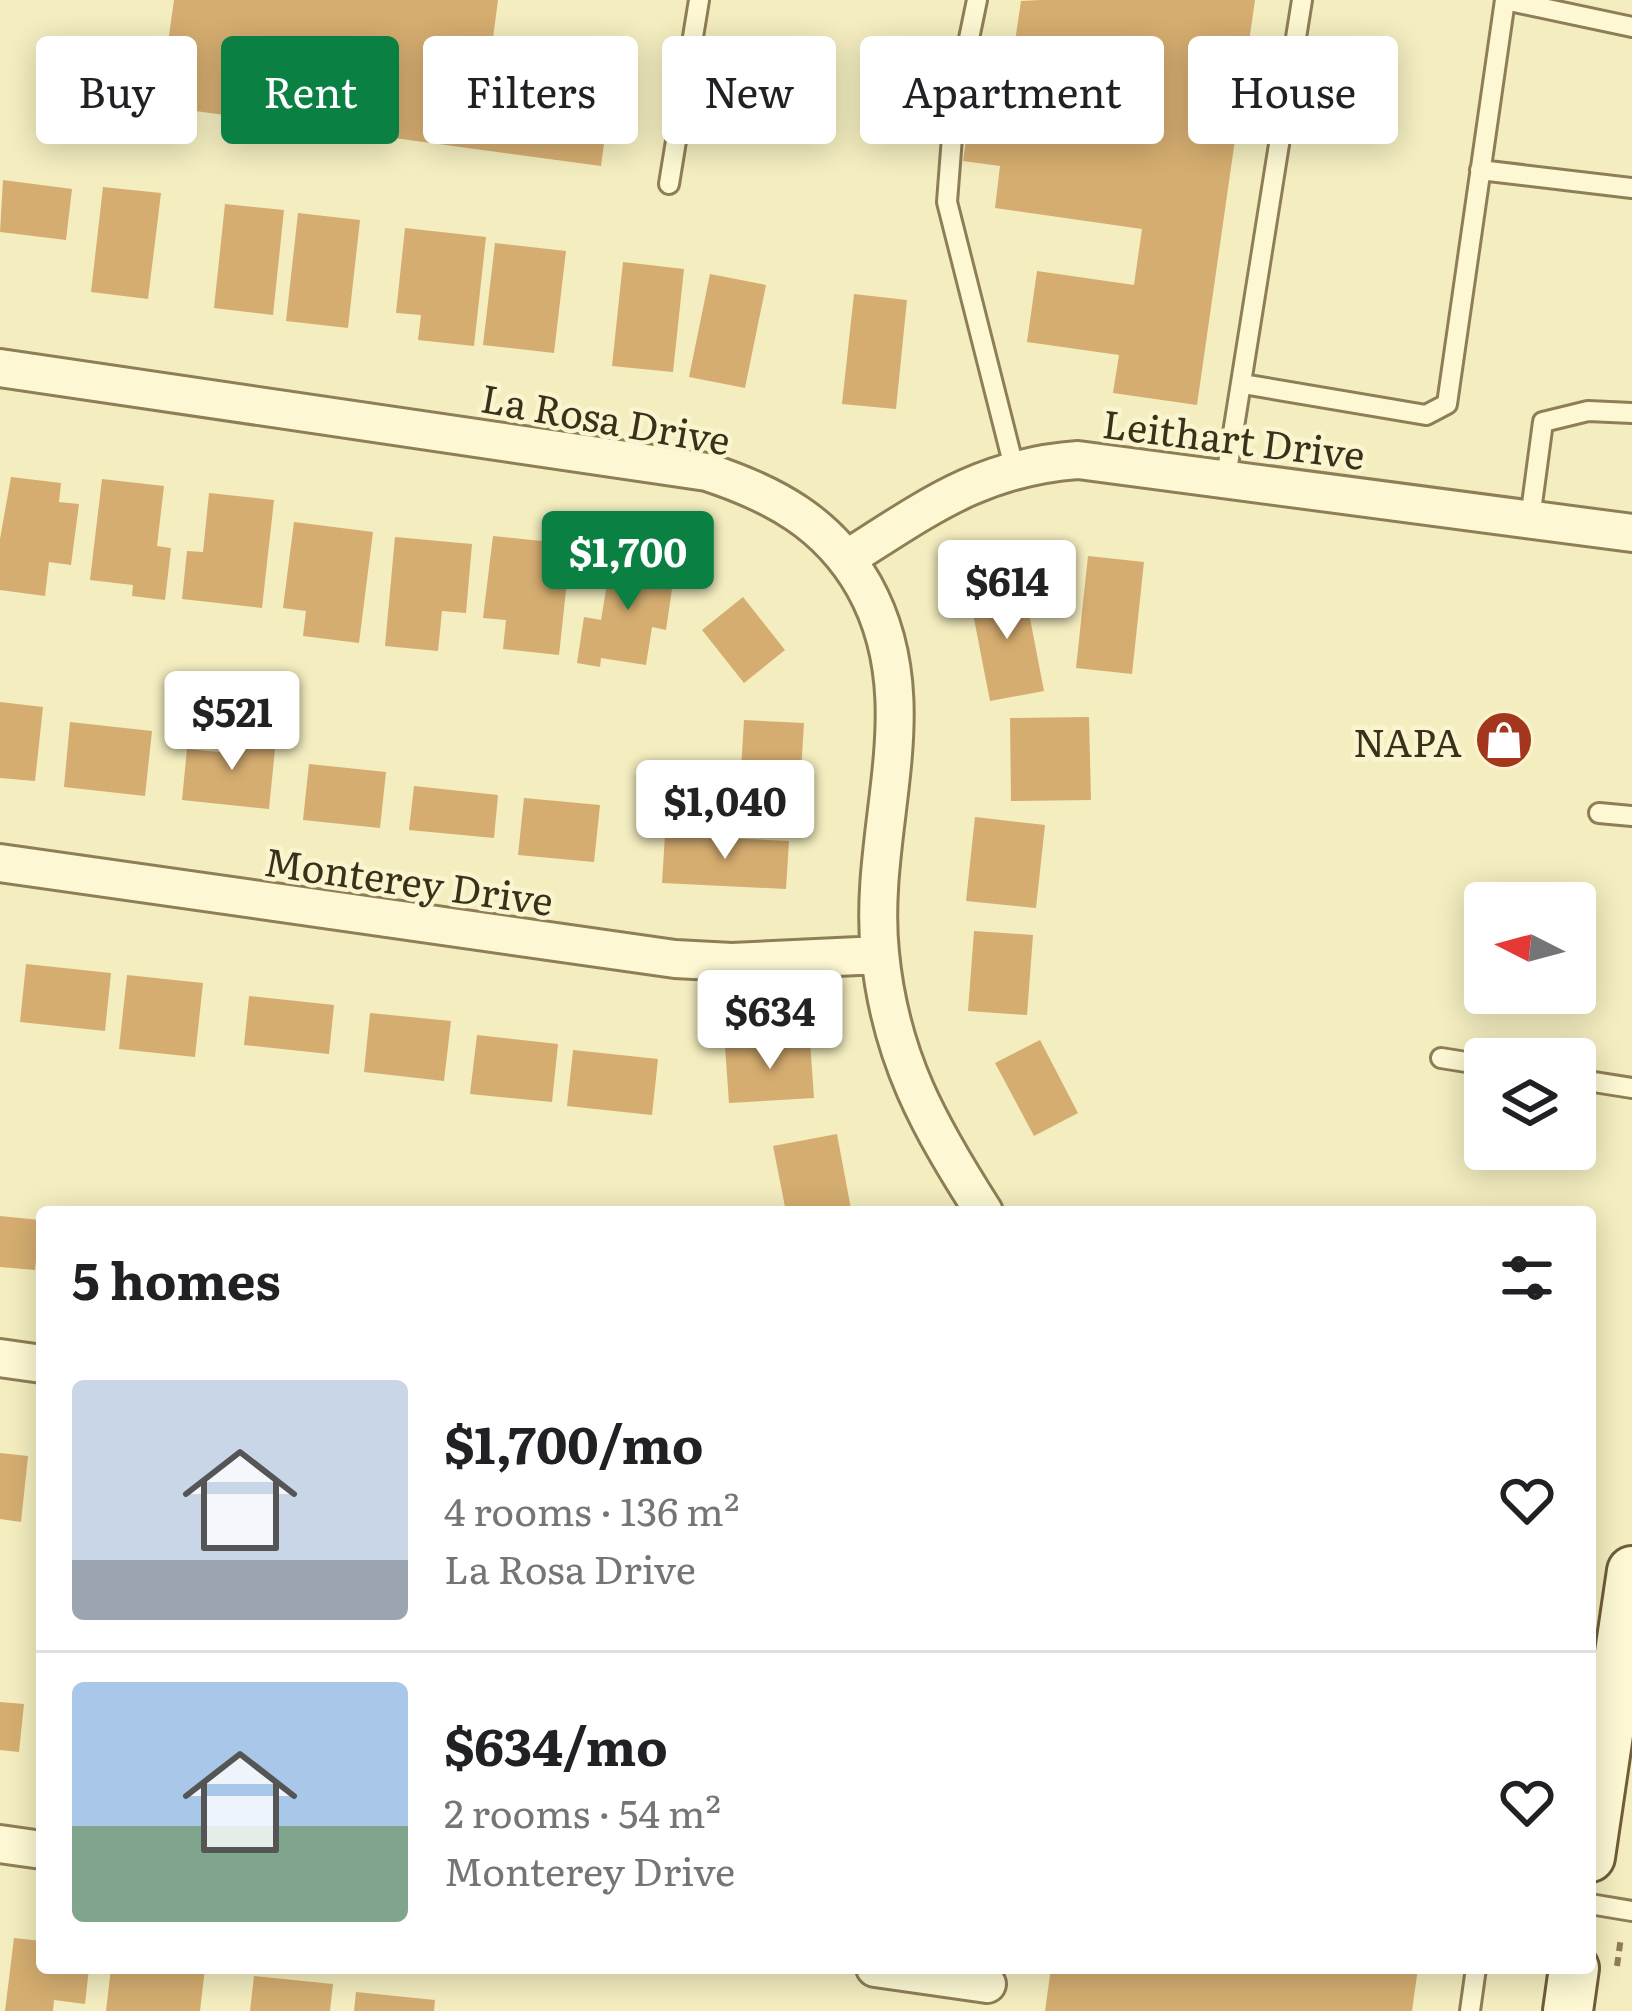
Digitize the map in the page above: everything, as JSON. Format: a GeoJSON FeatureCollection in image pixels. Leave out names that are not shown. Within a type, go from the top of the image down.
{"type":"FeatureCollection","features":[{"type":"Feature","properties":{"kind":"main road"},"geometry":{"type":"LineString","coordinates":[[1596,1816],[1632,1571]]}},
{"type":"Feature","properties":{"kind":"main road"},"geometry":{"type":"LineString","coordinates":[[1568,2011],[1573,1974]]}},
{"type":"Feature","properties":{"kind":"street","name":"La Rosa Drive"},"geometry":{"type":"LineString","coordinates":[[0,368],[707,472],[784,503],[820,528],[848,558],[880,614],[898,700],[879,904],[880,955],[898,1039],[925,1119],[980,1206]]}},
{"type":"Feature","properties":{"kind":"street","name":"Leithart Drive"},"geometry":{"type":"LineString","coordinates":[[848,558],[944,497],[1014,466],[1078,460],[1632,532]]}},
{"type":"Feature","properties":{"kind":"street","name":"Monterey Drive"},"geometry":{"type":"LineString","coordinates":[[0,863],[675,958],[732,962],[880,955]]}},
{"type":"Feature","properties":{"kind":"street"},"geometry":{"type":"LineString","coordinates":[[0,1358],[36,1363]]}},
{"type":"Feature","properties":{"kind":"street"},"geometry":{"type":"LineString","coordinates":[[0,1844],[36,1849]]}},
{"type":"Feature","properties":{"kind":"street"},"geometry":{"type":"LineString","coordinates":[[908,1974],[986,1988]]}},
{"type":"Feature","properties":{"kind":"lane"},"geometry":{"type":"LineString","coordinates":[[669,184],[699,0]]}},
{"type":"Feature","properties":{"kind":"lane"},"geometry":{"type":"LineString","coordinates":[[977,0],[954,111],[947,202],[1014,466]]}},
{"type":"Feature","properties":{"kind":"lane"},"geometry":{"type":"LineString","coordinates":[[1226,477],[1302,0]]}},
{"type":"Feature","properties":{"kind":"lane"},"geometry":{"type":"LineString","coordinates":[[1243,384],[1426,415],[1447,404],[1505,0],[1632,27]]}},
{"type":"Feature","properties":{"kind":"lane"},"geometry":{"type":"LineString","coordinates":[[1480,170],[1632,188]]}},
{"type":"Feature","properties":{"kind":"lane"},"geometry":{"type":"LineString","coordinates":[[1530,519],[1543,422],[1588,411],[1632,413]]}},
{"type":"Feature","properties":{"kind":"lane"},"geometry":{"type":"LineString","coordinates":[[1599,813],[1632,816]]}},
{"type":"Feature","properties":{"kind":"lane"},"geometry":{"type":"LineString","coordinates":[[1441,1058],[1464,1062]]}},
{"type":"Feature","properties":{"kind":"lane"},"geometry":{"type":"LineString","coordinates":[[1596,1082],[1632,1088]]}},
{"type":"Feature","properties":{"kind":"lane"},"geometry":{"type":"LineString","coordinates":[[1596,1905],[1632,1911]]}},
{"type":"Feature","properties":{"kind":"lane"},"geometry":{"type":"LineString","coordinates":[[1470,2011],[1476,1974]]}},
{"type":"Feature","properties":{"kind":"building"},"geometry":{"type":"Polygon","coordinates":[[[174,0],[498,0],[493,36],[423,36],[423,142],[399,139],[399,36],[221,36],[221,114],[197,111],[197,36],[169,36],[174,0]]]}},
{"type":"Feature","properties":{"kind":"building"},"geometry":{"type":"Polygon","coordinates":[[[1255,0],[1250,36],[1188,36],[1188,144],[1234,144],[1197,405],[1113,393],[1119,355],[1027,342],[1037,271],[1134,285],[1142,229],[995,208],[1000,166],[963,161],[965,144],[1164,144],[1164,36],[1016,36],[1021,1],[1255,0]]]}},
{"type":"Feature","properties":{"kind":"building"},"geometry":{"type":"Polygon","coordinates":[[[439,144],[604,144],[601,166],[439,144]]]}},
{"type":"Feature","properties":{"kind":"building"},"geometry":{"type":"Polygon","coordinates":[[[3,180],[72,189],[66,240],[0,232],[3,180]]]}},
{"type":"Feature","properties":{"kind":"building"},"geometry":{"type":"Polygon","coordinates":[[[103,187],[161,193],[148,299],[91,292],[103,187]]]}},
{"type":"Feature","properties":{"kind":"building"},"geometry":{"type":"Polygon","coordinates":[[[225,204],[284,210],[273,315],[214,308],[225,204]]]}},
{"type":"Feature","properties":{"kind":"building"},"geometry":{"type":"Polygon","coordinates":[[[298,213],[360,220],[348,328],[286,321],[298,213]]]}},
{"type":"Feature","properties":{"kind":"building"},"geometry":{"type":"Polygon","coordinates":[[[405,228],[486,237],[474,346],[418,340],[421,315],[396,313],[405,228]]]}},
{"type":"Feature","properties":{"kind":"building"},"geometry":{"type":"Polygon","coordinates":[[[495,243],[566,251],[554,353],[483,345],[495,243]]]}},
{"type":"Feature","properties":{"kind":"building"},"geometry":{"type":"Polygon","coordinates":[[[623,262],[684,269],[673,372],[612,366],[623,262]]]}},
{"type":"Feature","properties":{"kind":"building"},"geometry":{"type":"Polygon","coordinates":[[[710,274],[766,285],[745,388],[689,377],[710,274]]]}},
{"type":"Feature","properties":{"kind":"building"},"geometry":{"type":"Polygon","coordinates":[[[854,294],[907,300],[896,409],[842,404],[854,294]]]}},
{"type":"Feature","properties":{"kind":"building"},"geometry":{"type":"Polygon","coordinates":[[[11,477],[61,483],[59,502],[79,504],[71,565],[49,562],[45,596],[0,590],[0,539],[11,477]]]}},
{"type":"Feature","properties":{"kind":"building"},"geometry":{"type":"Polygon","coordinates":[[[102,479],[164,486],[157,546],[171,548],[165,600],[132,596],[133,585],[90,580],[102,479]]]}},
{"type":"Feature","properties":{"kind":"building"},"geometry":{"type":"Polygon","coordinates":[[[209,493],[274,500],[262,608],[182,599],[187,551],[203,552],[209,493]]]}},
{"type":"Feature","properties":{"kind":"building"},"geometry":{"type":"Polygon","coordinates":[[[294,522],[373,532],[359,643],[303,636],[306,611],[283,608],[294,522]]]}},
{"type":"Feature","properties":{"kind":"building"},"geometry":{"type":"Polygon","coordinates":[[[493,536],[571,544],[559,655],[503,649],[506,620],[483,618],[493,536]]]}},
{"type":"Feature","properties":{"kind":"building"},"geometry":{"type":"Polygon","coordinates":[[[395,537],[472,544],[466,613],[442,611],[438,651],[385,646],[395,537]]]}},
{"type":"Feature","properties":{"kind":"building"},"geometry":{"type":"Polygon","coordinates":[[[612,554],[666,563],[663,578],[673,582],[666,630],[652,627],[646,665],[601,658],[600,667],[577,663],[584,617],[601,620],[612,554]]]}},
{"type":"Feature","properties":{"kind":"building"},"geometry":{"type":"Polygon","coordinates":[[[1088,556],[1144,562],[1132,674],[1076,668],[1088,556]]]}},
{"type":"Feature","properties":{"kind":"building"},"geometry":{"type":"Polygon","coordinates":[[[1023,582],[1044,691],[990,701],[969,593],[1023,582]]]}},
{"type":"Feature","properties":{"kind":"building"},"geometry":{"type":"Polygon","coordinates":[[[743,597],[785,650],[744,683],[702,630],[743,597]]]}},
{"type":"Feature","properties":{"kind":"building"},"geometry":{"type":"Polygon","coordinates":[[[0,702],[43,707],[35,781],[0,778],[0,702]]]}},
{"type":"Feature","properties":{"kind":"building"},"geometry":{"type":"Polygon","coordinates":[[[1089,717],[1091,800],[1011,801],[1010,718],[1089,717]]]}},
{"type":"Feature","properties":{"kind":"building"},"geometry":{"type":"Polygon","coordinates":[[[744,720],[804,723],[799,806],[739,803],[744,720]]]}},
{"type":"Feature","properties":{"kind":"building"},"geometry":{"type":"Polygon","coordinates":[[[70,722],[152,731],[145,796],[64,787],[70,722]]]}},
{"type":"Feature","properties":{"kind":"building"},"geometry":{"type":"Polygon","coordinates":[[[221,733],[276,739],[269,809],[182,800],[187,749],[219,752],[221,733]]]}},
{"type":"Feature","properties":{"kind":"building"},"geometry":{"type":"Polygon","coordinates":[[[309,764],[386,772],[380,828],[303,820],[309,764]]]}},
{"type":"Feature","properties":{"kind":"building"},"geometry":{"type":"Polygon","coordinates":[[[414,786],[498,795],[494,838],[409,830],[414,786]]]}},
{"type":"Feature","properties":{"kind":"building"},"geometry":{"type":"Polygon","coordinates":[[[524,798],[600,805],[594,862],[518,855],[524,798]]]}},
{"type":"Feature","properties":{"kind":"building"},"geometry":{"type":"Polygon","coordinates":[[[975,817],[1045,825],[1036,908],[966,901],[975,817]]]}},
{"type":"Feature","properties":{"kind":"building"},"geometry":{"type":"Polygon","coordinates":[[[665,835],[789,841],[786,889],[662,883],[665,835]]]}},
{"type":"Feature","properties":{"kind":"building"},"geometry":{"type":"Polygon","coordinates":[[[974,931],[1033,935],[1027,1015],[968,1011],[974,931]]]}},
{"type":"Feature","properties":{"kind":"building"},"geometry":{"type":"Polygon","coordinates":[[[26,964],[111,973],[105,1031],[20,1022],[26,964]]]}},
{"type":"Feature","properties":{"kind":"building"},"geometry":{"type":"Polygon","coordinates":[[[127,975],[203,983],[195,1057],[119,1049],[127,975]]]}},
{"type":"Feature","properties":{"kind":"building"},"geometry":{"type":"Polygon","coordinates":[[[249,996],[334,1005],[329,1054],[244,1045],[249,996]]]}},
{"type":"Feature","properties":{"kind":"building"},"geometry":{"type":"Polygon","coordinates":[[[370,1013],[451,1021],[444,1081],[364,1072],[370,1013]]]}},
{"type":"Feature","properties":{"kind":"building"},"geometry":{"type":"Polygon","coordinates":[[[477,1035],[558,1044],[552,1102],[470,1094],[477,1035]]]}},
{"type":"Feature","properties":{"kind":"building"},"geometry":{"type":"Polygon","coordinates":[[[1040,1040],[1078,1113],[1034,1136],[995,1063],[1040,1040]]]}},
{"type":"Feature","properties":{"kind":"building"},"geometry":{"type":"Polygon","coordinates":[[[810,1041],[814,1098],[729,1103],[725,1046],[810,1041]]]}},
{"type":"Feature","properties":{"kind":"building"},"geometry":{"type":"Polygon","coordinates":[[[573,1050],[658,1059],[652,1115],[567,1106],[573,1050]]]}},
{"type":"Feature","properties":{"kind":"building"},"geometry":{"type":"Polygon","coordinates":[[[837,1134],[850,1206],[785,1206],[773,1146],[837,1134]]]}},
{"type":"Feature","properties":{"kind":"building"},"geometry":{"type":"Polygon","coordinates":[[[0,1216],[36,1220],[35,1270],[0,1267],[0,1216]]]}},
{"type":"Feature","properties":{"kind":"building"},"geometry":{"type":"Polygon","coordinates":[[[0,1453],[28,1456],[21,1522],[0,1519],[0,1453]]]}},
{"type":"Feature","properties":{"kind":"building"},"geometry":{"type":"Polygon","coordinates":[[[0,1702],[24,1704],[19,1752],[0,1750],[0,1702]]]}},
{"type":"Feature","properties":{"kind":"building"},"geometry":{"type":"Polygon","coordinates":[[[14,1938],[36,1940],[36,1974],[88,1974],[85,2004],[54,2000],[53,2011],[5,2011],[14,1938]]]}},
{"type":"Feature","properties":{"kind":"building"},"geometry":{"type":"Polygon","coordinates":[[[110,1974],[204,1974],[200,2011],[106,2011],[110,1974]]]}},
{"type":"Feature","properties":{"kind":"building"},"geometry":{"type":"Polygon","coordinates":[[[1050,1974],[1417,1974],[1412,2011],[1045,2011],[1050,1974]]]}},
{"type":"Feature","properties":{"kind":"building"},"geometry":{"type":"Polygon","coordinates":[[[254,1976],[333,1984],[330,2011],[250,2011],[254,1976]]]}},
{"type":"Feature","properties":{"kind":"building"},"geometry":{"type":"Polygon","coordinates":[[[356,1992],[435,2000],[434,2011],[354,2011],[356,1992]]]}},
{"type":"Feature","properties":{"kind":"place","name":"NAPA"},"geometry":{"type":"Point","coordinates":[1504,740]}}]}
